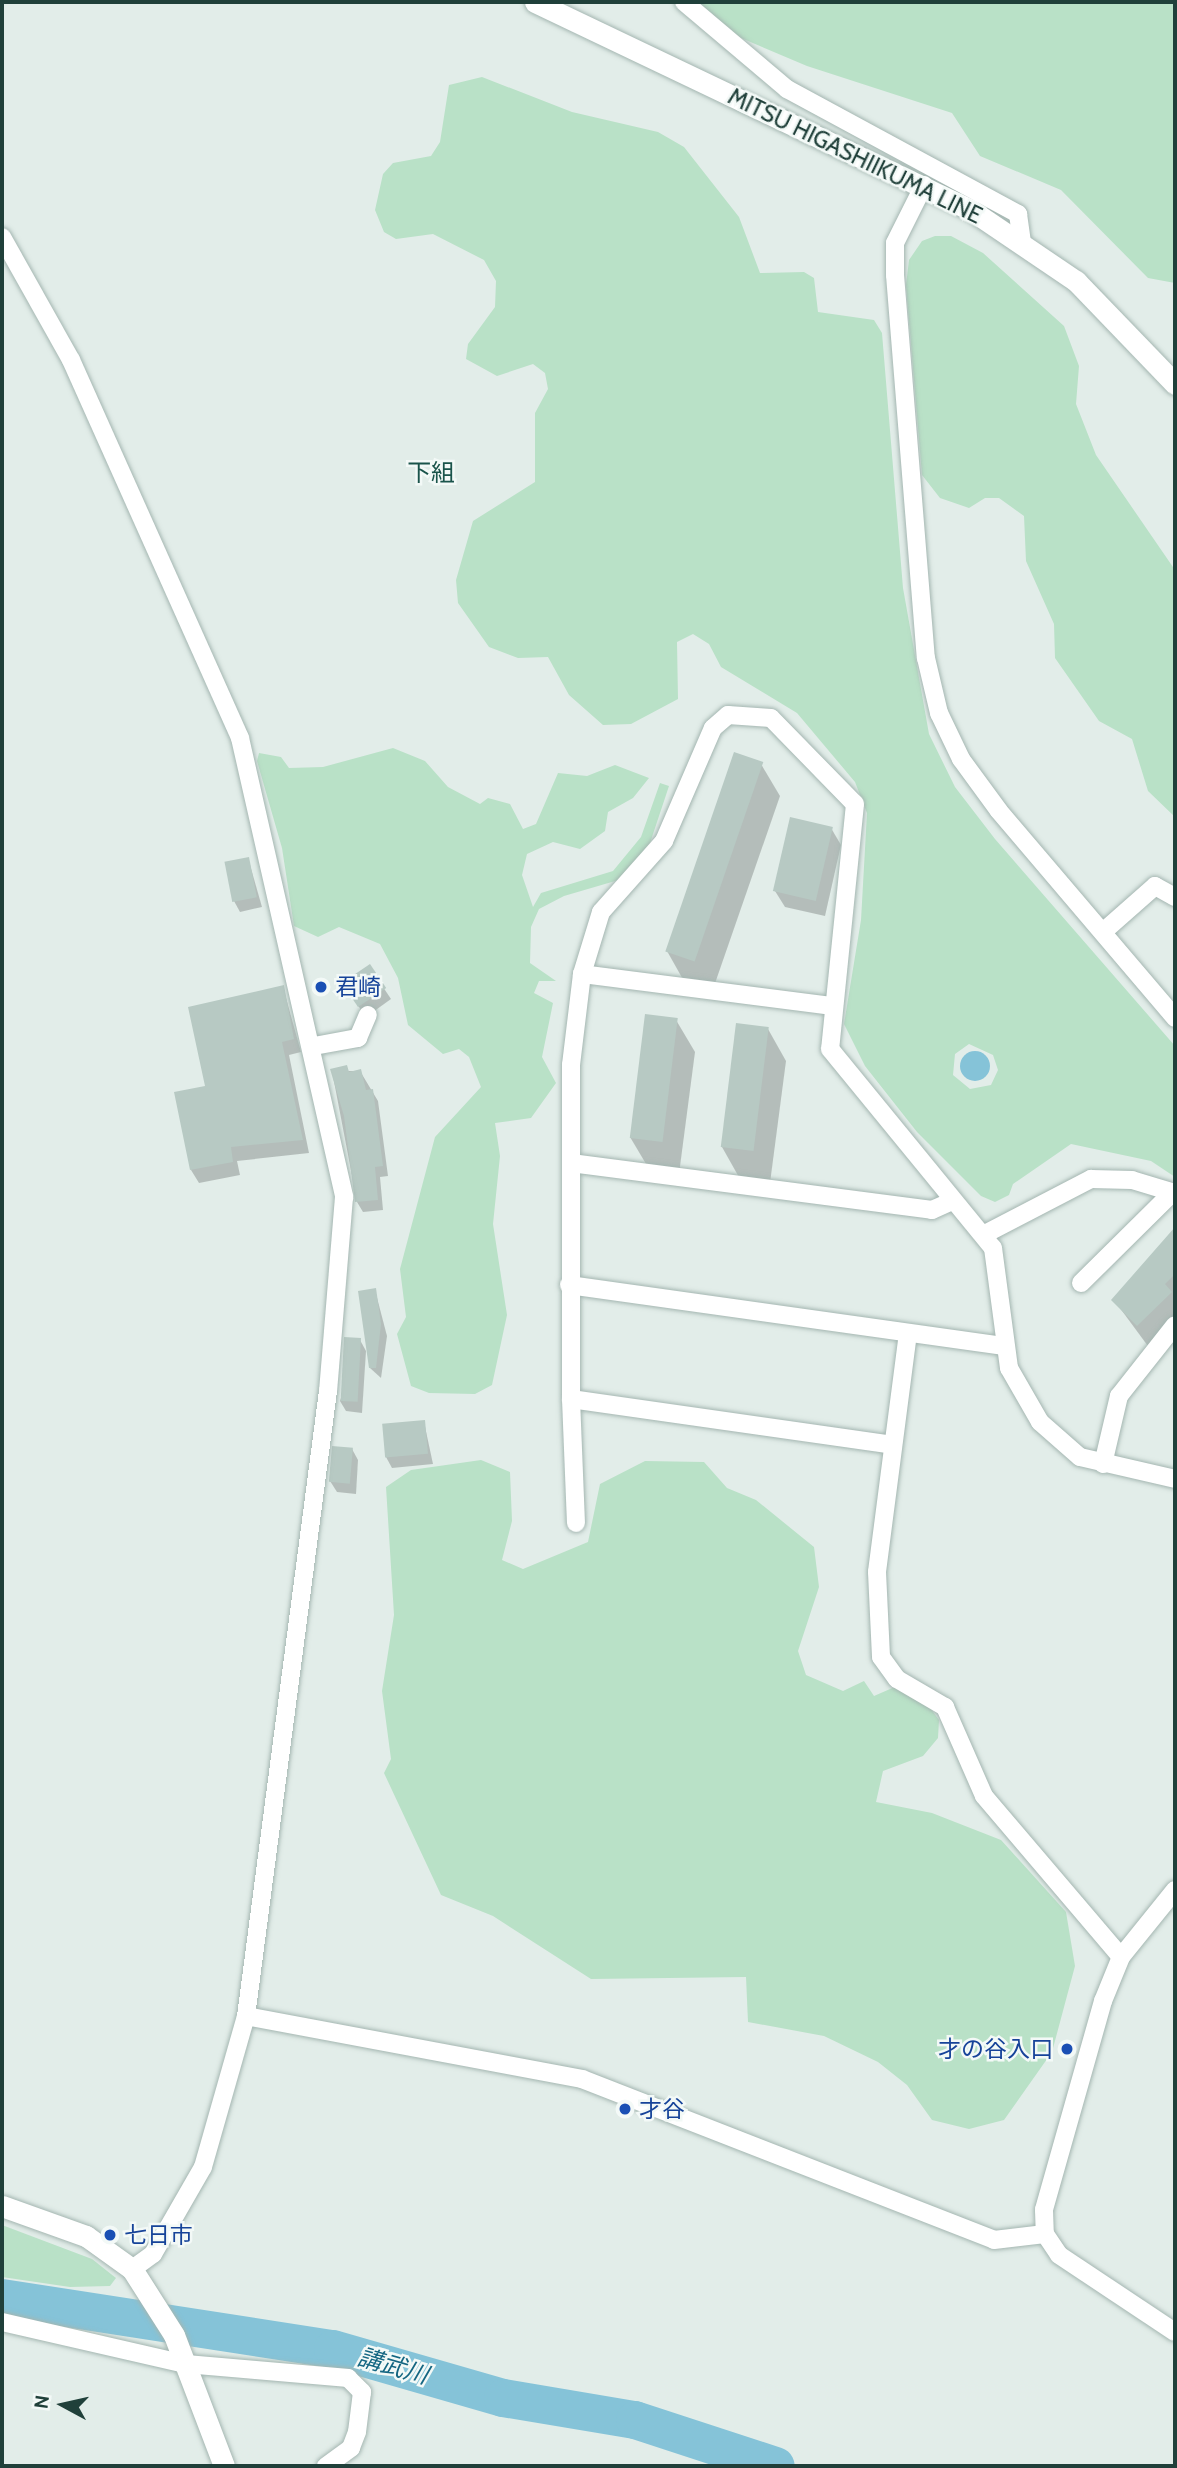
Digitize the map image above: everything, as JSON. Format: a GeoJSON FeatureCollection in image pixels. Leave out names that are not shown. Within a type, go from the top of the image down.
{"type":"FeatureCollection","features":[{"type":"Feature","properties":{"kind":"main road","name":"MITSU HIGASHIIKUMA LINE"},"geometry":{"type":"LineString","coordinates":[[535,2],[924,185],[1021,241],[1076,281],[1175,384]]}},
{"type":"Feature","properties":{"kind":"main road"},"geometry":{"type":"LineString","coordinates":[[2,2206],[86,2236],[132,2269],[148,2290],[184,2359],[224,2466]]}},
{"type":"Feature","properties":{"kind":"street"},"geometry":{"type":"LineString","coordinates":[[684,2],[787,89],[1018,214],[1021,241]]}},
{"type":"Feature","properties":{"kind":"street"},"geometry":{"type":"LineString","coordinates":[[924,185],[895,243],[895,275],[926,658],[939,713],[961,759],[999,811],[1175,1018]]}},
{"type":"Feature","properties":{"kind":"street"},"geometry":{"type":"LineString","coordinates":[[2,237],[71,360],[240,738],[314,1046],[344,1197],[326,1404],[246,2016],[203,2167],[153,2254],[132,2269]]}},
{"type":"Feature","properties":{"kind":"street"},"geometry":{"type":"LineString","coordinates":[[576,1523],[569,1285],[571,1065],[582,974],[601,912],[664,841],[713,728],[728,715],[751,712],[771,718],[855,804],[832,1006],[830,1049],[839,1065],[950,1202],[983,1235],[998,1267],[1003,1346],[1020,1392],[1040,1422],[1066,1451],[1103,1464],[1175,1479]]}},
{"type":"Feature","properties":{"kind":"street"},"geometry":{"type":"LineString","coordinates":[[1104,932],[1155,886],[1175,897]]}},
{"type":"Feature","properties":{"kind":"street"},"geometry":{"type":"LineString","coordinates":[[582,974],[832,1006]]}},
{"type":"Feature","properties":{"kind":"street"},"geometry":{"type":"LineString","coordinates":[[314,1046],[358,1038],[368,1015]]}},
{"type":"Feature","properties":{"kind":"street"},"geometry":{"type":"LineString","coordinates":[[571,1163],[932,1210],[950,1202]]}},
{"type":"Feature","properties":{"kind":"street"},"geometry":{"type":"LineString","coordinates":[[983,1235],[1091,1179],[1132,1180],[1174,1193],[1081,1283]]}},
{"type":"Feature","properties":{"kind":"street"},"geometry":{"type":"LineString","coordinates":[[569,1285],[1003,1346]]}},
{"type":"Feature","properties":{"kind":"street"},"geometry":{"type":"LineString","coordinates":[[1103,1464],[1119,1396],[1175,1325]]}},
{"type":"Feature","properties":{"kind":"street"},"geometry":{"type":"LineString","coordinates":[[908,1333],[877,1572],[881,1657],[897,1679],[945,1707],[984,1796],[1121,1957]]}},
{"type":"Feature","properties":{"kind":"street"},"geometry":{"type":"LineString","coordinates":[[571,1399],[893,1444]]}},
{"type":"Feature","properties":{"kind":"street"},"geometry":{"type":"LineString","coordinates":[[1175,1890],[1121,1957],[1054,2171],[1045,2234],[1059,2255],[1175,2332]]}},
{"type":"Feature","properties":{"kind":"street"},"geometry":{"type":"LineString","coordinates":[[246,2016],[582,2079],[994,2240],[1045,2234]]}},
{"type":"Feature","properties":{"kind":"street"},"geometry":{"type":"LineString","coordinates":[[2,2322],[184,2359],[314,2371],[354,2381],[362,2399],[355,2440],[327,2466]]}},
{"type":"Feature","properties":{"kind":"green space"},"geometry":{"type":"Polygon","coordinates":[[[676,2],[1175,2],[1175,283],[1148,278],[1061,190],[980,156],[952,113],[807,66],[701,21],[676,2]]]}},
{"type":"Feature","properties":{"kind":"green space"},"geometry":{"type":"Polygon","coordinates":[[[482,77],[572,112],[658,132],[684,147],[739,217],[760,273],[804,272],[814,278],[818,312],[874,320],[882,333],[903,588],[929,734],[955,787],[995,839],[1175,1046],[1175,1177],[1151,1161],[1071,1144],[1013,1184],[1009,1195],[995,1202],[981,1196],[917,1132],[865,1066],[844,1024],[861,920],[867,813],[855,782],[797,713],[721,667],[709,644],[693,634],[677,642],[678,699],[631,724],[603,725],[569,695],[548,657],[518,658],[489,647],[458,603],[456,580],[473,521],[535,482],[535,413],[548,389],[545,373],[533,364],[497,376],[466,359],[468,344],[495,307],[496,281],[484,260],[433,234],[396,239],[384,232],[375,210],[383,174],[393,163],[431,156],[440,142],[449,85],[482,77]],[[969,1044],[955,1054],[953,1075],[970,1089],[991,1085],[998,1070],[993,1055],[969,1044]]]}},
{"type":"Feature","properties":{"kind":"green space"},"geometry":{"type":"Polygon","coordinates":[[[935,236],[951,236],[983,253],[1064,326],[1079,366],[1076,404],[1096,455],[1175,570],[1175,817],[1148,791],[1132,739],[1099,721],[1055,658],[1054,624],[1026,561],[1024,516],[999,498],[985,498],[969,508],[940,498],[922,475],[906,285],[909,260],[922,241],[935,236]]]}},
{"type":"Feature","properties":{"kind":"green space"},"geometry":{"type":"Polygon","coordinates":[[[393,748],[425,761],[448,787],[480,804],[488,798],[510,804],[523,829],[536,824],[558,773],[587,776],[615,765],[649,778],[633,798],[608,812],[605,831],[580,849],[553,842],[527,854],[522,875],[533,907],[541,893],[613,871],[641,837],[660,783],[669,786],[650,843],[622,879],[564,896],[539,909],[531,927],[530,963],[556,981],[539,981],[534,993],[553,1003],[542,1057],[556,1083],[531,1118],[495,1123],[500,1156],[493,1224],[507,1315],[492,1385],[475,1394],[429,1393],[411,1386],[397,1334],[406,1317],[400,1269],[435,1137],[481,1087],[469,1057],[459,1049],[443,1054],[408,1025],[398,978],[380,944],[339,927],[318,937],[294,926],[282,848],[257,761],[259,753],[281,757],[289,768],[323,767],[393,748]]]}},
{"type":"Feature","properties":{"kind":"green space"},"geometry":{"type":"Polygon","coordinates":[[[481,1460],[510,1472],[512,1521],[502,1560],[523,1569],[588,1542],[600,1484],[645,1461],[704,1462],[727,1488],[756,1500],[814,1547],[819,1587],[798,1651],[806,1675],[843,1691],[864,1681],[874,1696],[897,1686],[928,1705],[939,1720],[938,1738],[923,1756],[883,1771],[876,1802],[932,1813],[1001,1840],[1066,1912],[1075,1966],[1052,2052],[1004,2120],[969,2129],[932,2120],[907,2085],[878,2062],[824,2036],[748,2022],[746,1977],[591,1979],[493,1916],[441,1895],[384,1773],[391,1759],[382,1691],[394,1615],[386,1487],[411,1470],[481,1460]]]}},
{"type":"Feature","properties":{"kind":"green space"},"geometry":{"type":"Polygon","coordinates":[[[2,2225],[92,2259],[116,2278],[110,2286],[70,2287],[2,2277],[2,2225]]]}},
{"type":"Feature","properties":{"kind":"water"},"geometry":{"type":"Polygon","coordinates":[[[975,1051],[986,1055],[990,1066],[986,1077],[975,1081],[964,1077],[960,1066],[964,1055],[975,1051]]]}},
{"type":"Feature","properties":{"kind":"building"},"geometry":{"type":"Polygon","coordinates":[[[734,752],[763,762],[695,962],[665,952],[734,752]]]}},
{"type":"Feature","properties":{"kind":"building"},"geometry":{"type":"Polygon","coordinates":[[[790,817],[833,827],[816,901],[773,891],[790,817]]]}},
{"type":"Feature","properties":{"kind":"building"},"geometry":{"type":"Polygon","coordinates":[[[249,857],[257,897],[232,902],[224,862],[249,857]]]}},
{"type":"Feature","properties":{"kind":"building"},"geometry":{"type":"Polygon","coordinates":[[[370,964],[386,988],[358,1007],[342,983],[370,964]]]}},
{"type":"Feature","properties":{"kind":"building"},"geometry":{"type":"Polygon","coordinates":[[[284,985],[294,1039],[282,1042],[303,1140],[231,1147],[233,1162],[190,1170],[174,1092],[205,1086],[188,1007],[284,985]]]}},
{"type":"Feature","properties":{"kind":"building"},"geometry":{"type":"Polygon","coordinates":[[[645,1014],[678,1018],[663,1142],[630,1138],[645,1014]]]}},
{"type":"Feature","properties":{"kind":"building"},"geometry":{"type":"Polygon","coordinates":[[[736,1023],[769,1027],[754,1151],[721,1147],[736,1023]]]}},
{"type":"Feature","properties":{"kind":"building"},"geometry":{"type":"Polygon","coordinates":[[[347,1065],[349,1072],[361,1069],[366,1090],[373,1089],[383,1166],[375,1167],[378,1200],[355,1202],[344,1116],[330,1069],[347,1065]]]}},
{"type":"Feature","properties":{"kind":"building"},"geometry":{"type":"Polygon","coordinates":[[[1175,1227],[1175,1274],[1165,1284],[1172,1292],[1137,1326],[1111,1300],[1175,1227]]]}},
{"type":"Feature","properties":{"kind":"building"},"geometry":{"type":"Polygon","coordinates":[[[376,1288],[381,1324],[376,1368],[369,1368],[358,1291],[376,1288]]]}},
{"type":"Feature","properties":{"kind":"building"},"geometry":{"type":"Polygon","coordinates":[[[344,1337],[361,1338],[358,1402],[341,1401],[344,1337]]]}},
{"type":"Feature","properties":{"kind":"building"},"geometry":{"type":"Polygon","coordinates":[[[425,1420],[428,1454],[385,1458],[382,1424],[425,1420]]]}},
{"type":"Feature","properties":{"kind":"building"},"geometry":{"type":"Polygon","coordinates":[[[332,1446],[353,1448],[350,1484],[329,1482],[332,1446]]]}},
{"type":"Feature","properties":{"kind":"waterway","name":"講武川"},"geometry":{"type":"LineString","coordinates":[[2,2298],[333,2349],[503,2398],[635,2420],[776,2466]]}},
{"type":"Feature","properties":{"kind":"place","name":"君崎"},"geometry":{"type":"Point","coordinates":[321,987]}},
{"type":"Feature","properties":{"kind":"place","name":"才の谷入口"},"geometry":{"type":"Point","coordinates":[1067,2049]}},
{"type":"Feature","properties":{"kind":"place","name":"才谷"},"geometry":{"type":"Point","coordinates":[625,2109]}},
{"type":"Feature","properties":{"kind":"place","name":"七日市"},"geometry":{"type":"Point","coordinates":[110,2235]}},
{"type":"Feature","properties":{"kind":"district","name":"下組"},"geometry":{"type":"Point","coordinates":[431,473]}}]}
